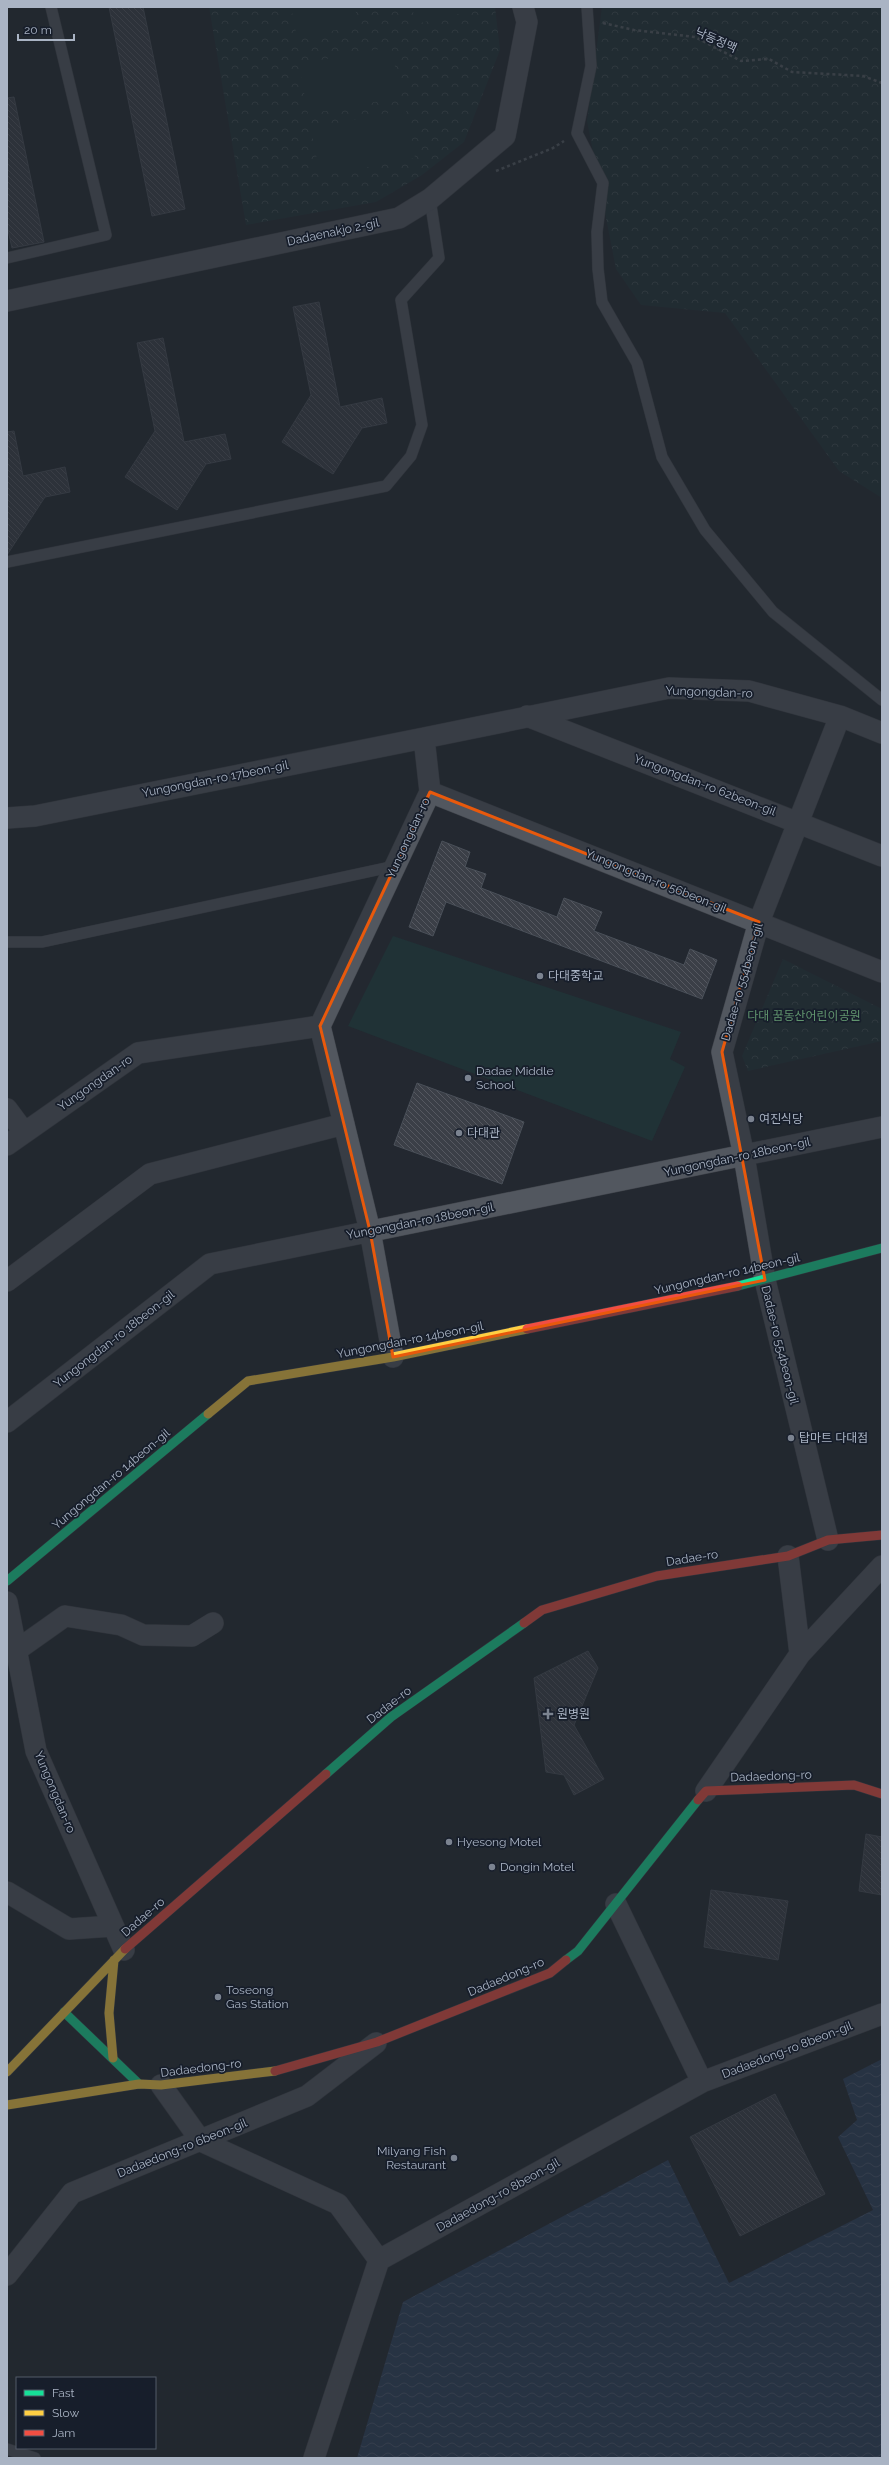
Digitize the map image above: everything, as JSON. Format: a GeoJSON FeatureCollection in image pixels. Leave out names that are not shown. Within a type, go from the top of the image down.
{"type":"FeatureCollection","features":[{"type":"Feature","properties":{"kind":"street","name":"Dadaenakjo 2-gil"},"geometry":{"type":"LineString","coordinates":[[7,301],[399,218],[430,199],[505,136],[526,22],[522,7]]}},
{"type":"Feature","properties":{"kind":"street","name":"Yungongdan-ro"},"geometry":{"type":"LineString","coordinates":[[7,1145],[138,1053],[320,1026],[430,792],[424,738],[669,688],[749,691],[840,716],[882,733]]}},
{"type":"Feature","properties":{"kind":"street","name":"Yungongdan-ro 62beon-gil"},"geometry":{"type":"LineString","coordinates":[[527,716],[882,856]]}},
{"type":"Feature","properties":{"kind":"street","name":"Dadae-ro 554beon-gil"},"geometry":{"type":"LineString","coordinates":[[828,1540],[765,1280],[744,1156],[722,1052],[759,922],[840,716]]}},
{"type":"Feature","properties":{"kind":"street","name":"Yungongdan-ro 17beon-gil"},"geometry":{"type":"LineString","coordinates":[[7,818],[35,816],[424,738]]}},
{"type":"Feature","properties":{"kind":"street","name":"Yungongdan-ro 56beon-gil"},"geometry":{"type":"LineString","coordinates":[[430,792],[882,972]]}},
{"type":"Feature","properties":{"kind":"street"},"geometry":{"type":"LineString","coordinates":[[320,1026],[370,1232],[393,1357]]}},
{"type":"Feature","properties":{"kind":"street"},"geometry":{"type":"LineString","coordinates":[[7,1109],[24,1132]]}},
{"type":"Feature","properties":{"kind":"street"},"geometry":{"type":"LineString","coordinates":[[7,1281],[150,1174],[344,1124]]}},
{"type":"Feature","properties":{"kind":"street","name":"Yungongdan-ro 18beon-gil"},"geometry":{"type":"LineString","coordinates":[[7,1422],[210,1264],[882,1127]]}},
{"type":"Feature","properties":{"kind":"street","name":"Yungongdan-ro 14beon-gil"},"geometry":{"type":"LineString","coordinates":[[7,1581],[248,1380],[393,1357],[765,1280],[882,1248]]}},
{"type":"Feature","properties":{"kind":"street","name":"Dadae-ro"},"geometry":{"type":"LineString","coordinates":[[7,2072],[119,1955],[391,1717],[542,1610],[657,1576],[788,1556],[828,1540],[882,1535]]}},
{"type":"Feature","properties":{"kind":"street"},"geometry":{"type":"LineString","coordinates":[[788,1556],[800,1654]]}},
{"type":"Feature","properties":{"kind":"street"},"geometry":{"type":"LineString","coordinates":[[706,1791],[800,1654],[882,1566]]}},
{"type":"Feature","properties":{"kind":"street","name":"Yungongdan-ro"},"geometry":{"type":"LineString","coordinates":[[8,1608],[36,1751],[113,1926],[119,1955]]}},
{"type":"Feature","properties":{"kind":"street"},"geometry":{"type":"LineString","coordinates":[[17,1650],[65,1616],[121,1625],[143,1635],[192,1636],[213,1623]]}},
{"type":"Feature","properties":{"kind":"street","name":"Dadaedong-ro"},"geometry":{"type":"LineString","coordinates":[[7,2105],[139,2084],[161,2085],[282,2070],[376,2042],[550,1973],[578,1952],[706,1791],[854,1785],[882,1794]]}},
{"type":"Feature","properties":{"kind":"street"},"geometry":{"type":"LineString","coordinates":[[7,1892],[69,1930],[113,1926]]}},
{"type":"Feature","properties":{"kind":"street"},"geometry":{"type":"LineString","coordinates":[[616,1904],[702,2082]]}},
{"type":"Feature","properties":{"kind":"street"},"geometry":{"type":"LineString","coordinates":[[113,2058],[109,2013],[119,1955]]}},
{"type":"Feature","properties":{"kind":"street"},"geometry":{"type":"LineString","coordinates":[[64,2012],[139,2084]]}},
{"type":"Feature","properties":{"kind":"street","name":"Dadaedong-ro 8beon-gil"},"geometry":{"type":"LineString","coordinates":[[379,2260],[702,2082],[882,2014]]}},
{"type":"Feature","properties":{"kind":"street","name":"Dadaedong-ro 6beon-gil"},"geometry":{"type":"LineString","coordinates":[[7,2275],[72,2193],[308,2096],[376,2042]]}},
{"type":"Feature","properties":{"kind":"street"},"geometry":{"type":"LineString","coordinates":[[161,2085],[201,2141],[338,2204],[379,2260],[314,2458]]}},
{"type":"Feature","properties":{"kind":"lane"},"geometry":{"type":"LineString","coordinates":[[7,258],[106,236],[51,7]]}},
{"type":"Feature","properties":{"kind":"lane"},"geometry":{"type":"LineString","coordinates":[[587,7],[591,66],[577,133],[602,183],[597,232],[598,269],[602,302],[637,363],[662,457],[705,530],[773,612],[882,700]]}},
{"type":"Feature","properties":{"kind":"lane"},"geometry":{"type":"LineString","coordinates":[[7,562],[386,486],[411,456],[422,424],[401,300],[439,258],[430,199]]}},
{"type":"Feature","properties":{"kind":"lane"},"geometry":{"type":"LineString","coordinates":[[7,942],[42,942],[395,866]]}},
{"type":"Feature","properties":{"kind":"lane"},"geometry":{"type":"LineString","coordinates":[[7,2449],[35,2458]]}},
{"type":"Feature","properties":{"kind":"path","name":"낙동정맥"},"geometry":{"type":"LineString","coordinates":[[587,19],[634,30],[695,37],[741,61],[769,59],[792,72],[863,76],[882,83]]}},
{"type":"Feature","properties":{"kind":"path"},"geometry":{"type":"LineString","coordinates":[[488,174],[553,148],[577,133]]}},
{"type":"Feature","properties":{"kind":"highlighted area"},"geometry":{"type":"Polygon","coordinates":[[[430,792],[759,922],[722,1052],[765,1280],[393,1357],[370,1231],[320,1026],[430,792]]]}},
{"type":"Feature","properties":{"kind":"green space"},"geometry":{"type":"Polygon","coordinates":[[[209,7],[495,7],[500,50],[464,142],[422,175],[376,202],[246,225],[209,7]]]}},
{"type":"Feature","properties":{"kind":"green space"},"geometry":{"type":"Polygon","coordinates":[[[291,7],[355,7],[358,26],[297,37],[291,7]]]}},
{"type":"Feature","properties":{"kind":"green space"},"geometry":{"type":"Polygon","coordinates":[[[412,7],[471,7],[471,11],[416,24],[412,7]]]}},
{"type":"Feature","properties":{"kind":"green space"},"geometry":{"type":"Polygon","coordinates":[[[602,7],[882,7],[882,498],[839,471],[725,313],[641,305],[616,269],[587,121],[602,7]]]}},
{"type":"Feature","properties":{"kind":"green space"},"geometry":{"type":"Polygon","coordinates":[[[391,47],[401,97],[308,114],[299,64],[391,47]]]}},
{"type":"Feature","properties":{"kind":"green space"},"geometry":{"type":"Polygon","coordinates":[[[406,110],[415,158],[320,176],[311,128],[406,110]]]}},
{"type":"Feature","properties":{"kind":"green space"},"geometry":{"type":"Polygon","coordinates":[[[393,936],[681,1032],[670,1059],[685,1067],[652,1141],[348,1026],[393,936]]]}},
{"type":"Feature","properties":{"kind":"green space","name":"다대 꿈동산어린이공원"},"geometry":{"type":"Polygon","coordinates":[[[783,959],[882,1009],[882,1041],[748,1071],[742,1056],[783,959]]]}},
{"type":"Feature","properties":{"kind":"water"},"geometry":{"type":"Polygon","coordinates":[[[882,2059],[882,2458],[357,2458],[403,2302],[668,2160],[729,2283],[873,2210],[838,2137],[857,2120],[843,2079],[882,2059]]]}},
{"type":"Feature","properties":{"kind":"building"},"geometry":{"type":"Polygon","coordinates":[[[109,7],[143,7],[185,209],[152,216],[109,7]]]}},
{"type":"Feature","properties":{"kind":"building"},"geometry":{"type":"Polygon","coordinates":[[[14,97],[44,242],[12,248],[7,226],[7,98],[14,97]]]}},
{"type":"Feature","properties":{"kind":"building"},"geometry":{"type":"Polygon","coordinates":[[[319,302],[340,407],[382,398],[387,423],[362,428],[333,474],[282,442],[311,395],[293,307],[319,302]]]}},
{"type":"Feature","properties":{"kind":"building"},"geometry":{"type":"Polygon","coordinates":[[[163,338],[184,442],[225,434],[231,459],[206,464],[177,510],[125,477],[155,431],[137,343],[163,338]]]}},
{"type":"Feature","properties":{"kind":"building"},"geometry":{"type":"Polygon","coordinates":[[[14,431],[23,476],[65,467],[70,492],[45,497],[7,555],[7,432],[14,431]]]}},
{"type":"Feature","properties":{"kind":"building"},"geometry":{"type":"Polygon","coordinates":[[[442,841],[470,852],[465,867],[486,874],[481,888],[557,917],[564,898],[602,912],[594,931],[684,965],[690,949],[717,960],[702,999],[446,902],[433,936],[409,927],[442,841]]]}},
{"type":"Feature","properties":{"kind":"building","name":"다대관"},"geometry":{"type":"Polygon","coordinates":[[[417,1083],[524,1122],[502,1184],[394,1145],[417,1083]]]}},
{"type":"Feature","properties":{"kind":"building"},"geometry":{"type":"Polygon","coordinates":[[[588,1651],[598,1668],[574,1725],[604,1779],[574,1795],[564,1775],[546,1772],[534,1678],[588,1651]]]}},
{"type":"Feature","properties":{"kind":"building"},"geometry":{"type":"Polygon","coordinates":[[[866,1834],[882,1837],[882,1895],[859,1891],[866,1834]]]}},
{"type":"Feature","properties":{"kind":"building"},"geometry":{"type":"Polygon","coordinates":[[[711,1890],[788,1901],[778,1960],[704,1947],[711,1890]]]}},
{"type":"Feature","properties":{"kind":"building"},"geometry":{"type":"Polygon","coordinates":[[[775,2094],[825,2194],[740,2236],[690,2137],[775,2094]]]}},
{"type":"Feature","properties":{"kind":"traffic: fast"},"geometry":{"type":"LineString","coordinates":[[738,1286],[882,1248]]}},
{"type":"Feature","properties":{"kind":"traffic: fast"},"geometry":{"type":"LineString","coordinates":[[7,1581],[208,1414]]}},
{"type":"Feature","properties":{"kind":"traffic: fast"},"geometry":{"type":"LineString","coordinates":[[326,1774],[391,1717],[524,1623]]}},
{"type":"Feature","properties":{"kind":"traffic: fast"},"geometry":{"type":"LineString","coordinates":[[566,1960],[578,1951],[698,1800]]}},
{"type":"Feature","properties":{"kind":"traffic: fast"},"geometry":{"type":"LineString","coordinates":[[64,2012],[139,2084]]}},
{"type":"Feature","properties":{"kind":"traffic: slow"},"geometry":{"type":"LineString","coordinates":[[208,1414],[248,1381],[393,1357],[527,1329]]}},
{"type":"Feature","properties":{"kind":"traffic: slow"},"geometry":{"type":"LineString","coordinates":[[7,2072],[125,1949]]}},
{"type":"Feature","properties":{"kind":"traffic: slow"},"geometry":{"type":"LineString","coordinates":[[113,2058],[109,2013],[114,1960]]}},
{"type":"Feature","properties":{"kind":"traffic: slow"},"geometry":{"type":"LineString","coordinates":[[7,2105],[139,2084],[161,2085],[275,2071]]}},
{"type":"Feature","properties":{"kind":"traffic: jam"},"geometry":{"type":"LineString","coordinates":[[527,1329],[738,1286]]}},
{"type":"Feature","properties":{"kind":"traffic: jam"},"geometry":{"type":"LineString","coordinates":[[524,1623],[542,1610],[657,1576],[788,1556],[828,1540],[882,1535]]}},
{"type":"Feature","properties":{"kind":"traffic: jam"},"geometry":{"type":"LineString","coordinates":[[125,1949],[326,1774]]}},
{"type":"Feature","properties":{"kind":"traffic: jam"},"geometry":{"type":"LineString","coordinates":[[698,1800],[706,1791],[854,1785],[882,1794]]}},
{"type":"Feature","properties":{"kind":"traffic: jam"},"geometry":{"type":"LineString","coordinates":[[275,2071],[377,2042],[550,1973],[566,1960]]}},
{"type":"Feature","properties":{"kind":"place","name":"다대중학교"},"geometry":{"type":"Point","coordinates":[540,976]}},
{"type":"Feature","properties":{"kind":"place","name":"Dadae Middle School"},"geometry":{"type":"Point","coordinates":[468,1078]}},
{"type":"Feature","properties":{"kind":"place","name":"여진식당"},"geometry":{"type":"Point","coordinates":[751,1119]}},
{"type":"Feature","properties":{"kind":"place","name":"다대관"},"geometry":{"type":"Point","coordinates":[459,1133]}},
{"type":"Feature","properties":{"kind":"place","name":"탑마트 다대점"},"geometry":{"type":"Point","coordinates":[791,1438]}},
{"type":"Feature","properties":{"kind":"place","name":"원병원"},"geometry":{"type":"Point","coordinates":[548,1714]}},
{"type":"Feature","properties":{"kind":"place","name":"Hyesong Motel"},"geometry":{"type":"Point","coordinates":[449,1842]}},
{"type":"Feature","properties":{"kind":"place","name":"Dongin Motel"},"geometry":{"type":"Point","coordinates":[492,1867]}},
{"type":"Feature","properties":{"kind":"place","name":"Toseong Gas Station"},"geometry":{"type":"Point","coordinates":[218,1997]}},
{"type":"Feature","properties":{"kind":"place","name":"Milyang Fish Restaurant"},"geometry":{"type":"Point","coordinates":[454,2158]}}]}
